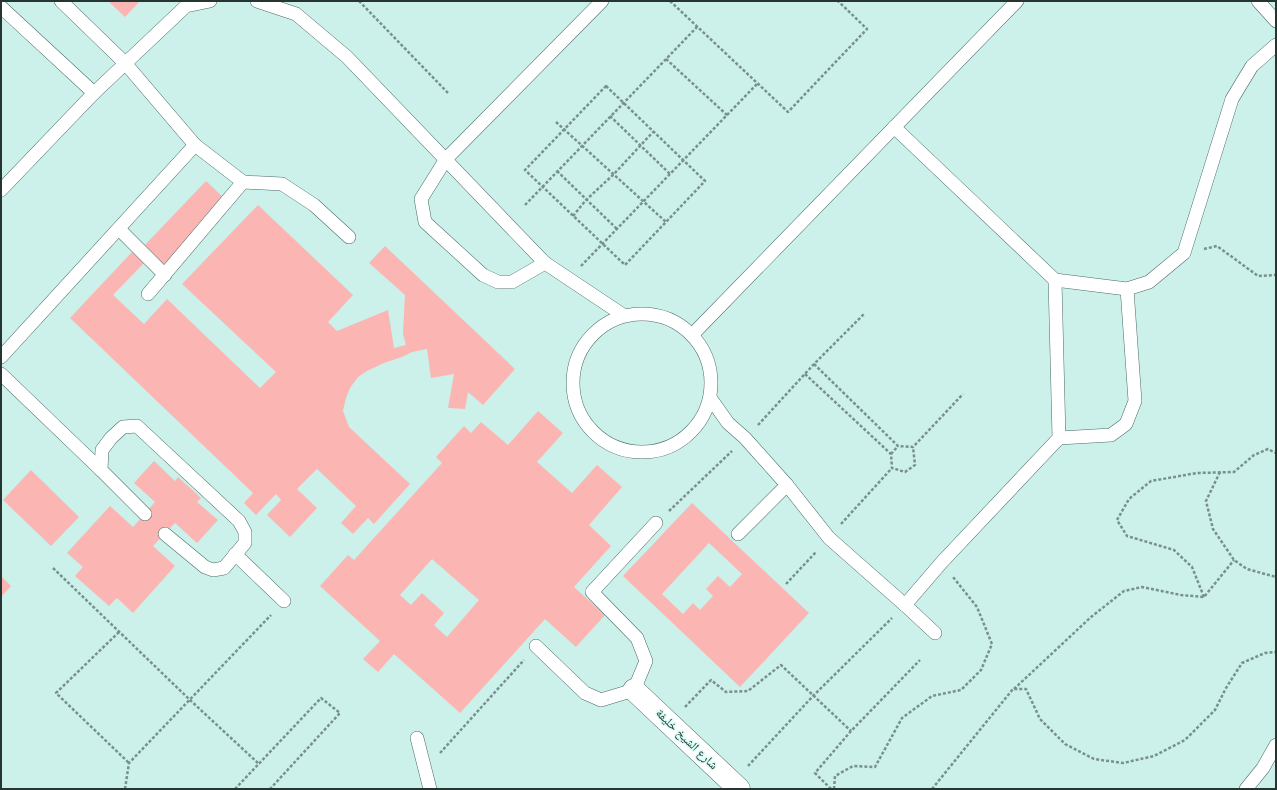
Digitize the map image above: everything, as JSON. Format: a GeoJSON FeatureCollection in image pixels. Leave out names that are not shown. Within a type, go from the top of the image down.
{"type":"FeatureCollection","features":[{"type":"Feature","properties":{"kind":"street","name":"شارع الشيخ خليفة"},"geometry":{"type":"LineString","coordinates":[[634,690],[670,723],[733,787]]}},
{"type":"Feature","properties":{"kind":"lane"},"geometry":{"type":"LineString","coordinates":[[60,1],[125,63],[195,145],[243,182],[282,184],[314,205],[349,237]]}},
{"type":"Feature","properties":{"kind":"lane"},"geometry":{"type":"LineString","coordinates":[[1,190],[94,93],[186,6],[210,1]]}},
{"type":"Feature","properties":{"kind":"lane"},"geometry":{"type":"LineString","coordinates":[[257,1],[296,14],[347,57],[545,262],[623,315]]}},
{"type":"Feature","properties":{"kind":"lane"},"geometry":{"type":"LineString","coordinates":[[545,262],[512,282],[498,282],[483,275],[425,222],[421,199],[446,159],[602,1]]}},
{"type":"Feature","properties":{"kind":"lane"},"geometry":{"type":"LineString","coordinates":[[693,334],[1017,1]]}},
{"type":"Feature","properties":{"kind":"lane"},"geometry":{"type":"LineString","coordinates":[[1258,1],[1276,21]]}},
{"type":"Feature","properties":{"kind":"lane"},"geometry":{"type":"LineString","coordinates":[[1,8],[94,93]]}},
{"type":"Feature","properties":{"kind":"lane"},"geometry":{"type":"LineString","coordinates":[[894,127],[1054,280],[1128,289],[1148,282],[1184,253],[1232,99],[1252,66],[1276,46]]}},
{"type":"Feature","properties":{"kind":"lane"},"geometry":{"type":"LineString","coordinates":[[1,357],[195,145]]}},
{"type":"Feature","properties":{"kind":"lane"},"geometry":{"type":"LineString","coordinates":[[148,294],[243,182]]}},
{"type":"Feature","properties":{"kind":"lane"},"geometry":{"type":"LineString","coordinates":[[119,229],[165,275]]}},
{"type":"Feature","properties":{"kind":"lane"},"geometry":{"type":"LineString","coordinates":[[1054,280],[1059,438]]}},
{"type":"Feature","properties":{"kind":"lane"},"geometry":{"type":"LineString","coordinates":[[905,604],[942,562],[1059,438],[1110,435],[1126,424],[1135,401],[1128,289]]}},
{"type":"Feature","properties":{"kind":"lane"},"geometry":{"type":"LineString","coordinates":[[623,315],[660,315],[693,334],[710,364],[711,399],[691,436],[652,454],[610,447],[579,418],[571,376],[588,337],[623,315]]}},
{"type":"Feature","properties":{"kind":"lane"},"geometry":{"type":"LineString","coordinates":[[1,374],[145,514]]}},
{"type":"Feature","properties":{"kind":"lane"},"geometry":{"type":"LineString","coordinates":[[711,399],[728,422],[745,438],[787,485],[829,538],[905,604],[935,633]]}},
{"type":"Feature","properties":{"kind":"lane"},"geometry":{"type":"LineString","coordinates":[[101,470],[102,450],[111,438],[123,427],[137,426],[239,521],[245,532],[245,543],[224,568],[213,570],[205,567],[165,534]]}},
{"type":"Feature","properties":{"kind":"lane"},"geometry":{"type":"LineString","coordinates":[[738,534],[787,485]]}},
{"type":"Feature","properties":{"kind":"lane"},"geometry":{"type":"LineString","coordinates":[[536,646],[584,693],[601,700],[634,690],[646,661],[637,638],[592,592],[656,523]]}},
{"type":"Feature","properties":{"kind":"lane"},"geometry":{"type":"LineString","coordinates":[[235,554],[284,602]]}},
{"type":"Feature","properties":{"kind":"lane"},"geometry":{"type":"LineString","coordinates":[[417,738],[426,768],[430,789]]}},
{"type":"Feature","properties":{"kind":"lane"},"geometry":{"type":"LineString","coordinates":[[1246,789],[1263,768],[1276,745]]}},
{"type":"Feature","properties":{"kind":"path"},"geometry":{"type":"LineString","coordinates":[[359,1],[448,93]]}},
{"type":"Feature","properties":{"kind":"path"},"geometry":{"type":"LineString","coordinates":[[670,1],[788,112],[867,28],[838,1]]}},
{"type":"Feature","properties":{"kind":"path"},"geometry":{"type":"LineString","coordinates":[[525,205],[697,26]]}},
{"type":"Feature","properties":{"kind":"path"},"geometry":{"type":"LineString","coordinates":[[666,59],[727,115]]}},
{"type":"Feature","properties":{"kind":"path"},"geometry":{"type":"LineString","coordinates":[[569,279],[757,84]]}},
{"type":"Feature","properties":{"kind":"path"},"geometry":{"type":"LineString","coordinates":[[606,86],[623,103],[705,181],[625,265],[525,170],[606,86]]}},
{"type":"Feature","properties":{"kind":"path"},"geometry":{"type":"LineString","coordinates":[[610,116],[670,174]]}},
{"type":"Feature","properties":{"kind":"path"},"geometry":{"type":"LineString","coordinates":[[556,122],[666,222]]}},
{"type":"Feature","properties":{"kind":"path"},"geometry":{"type":"LineString","coordinates":[[573,216],[586,200],[614,174],[653,132]]}},
{"type":"Feature","properties":{"kind":"path"},"geometry":{"type":"LineString","coordinates":[[557,171],[617,229]]}},
{"type":"Feature","properties":{"kind":"path"},"geometry":{"type":"LineString","coordinates":[[1184,253],[1217,246],[1258,276],[1276,275]]}},
{"type":"Feature","properties":{"kind":"path"},"geometry":{"type":"LineString","coordinates":[[656,523],[745,438],[814,364],[864,314]]}},
{"type":"Feature","properties":{"kind":"path"},"geometry":{"type":"LineString","coordinates":[[814,364],[898,446],[913,447]]}},
{"type":"Feature","properties":{"kind":"path"},"geometry":{"type":"LineString","coordinates":[[805,374],[891,454],[892,468],[905,472],[916,465],[913,447]]}},
{"type":"Feature","properties":{"kind":"path"},"geometry":{"type":"LineString","coordinates":[[913,447],[963,394]]}},
{"type":"Feature","properties":{"kind":"path"},"geometry":{"type":"LineString","coordinates":[[891,454],[898,446]]}},
{"type":"Feature","properties":{"kind":"path"},"geometry":{"type":"LineString","coordinates":[[1204,597],[1192,566],[1174,550],[1127,536],[1117,520],[1128,499],[1151,481],[1197,473],[1234,472],[1254,455],[1268,449],[1276,453]]}},
{"type":"Feature","properties":{"kind":"path"},"geometry":{"type":"LineString","coordinates":[[1220,472],[1206,500],[1213,529],[1234,560],[1247,569],[1276,577]]}},
{"type":"Feature","properties":{"kind":"path"},"geometry":{"type":"LineString","coordinates":[[1204,597],[1234,560]]}},
{"type":"Feature","properties":{"kind":"path"},"geometry":{"type":"LineString","coordinates":[[920,660],[851,731],[814,773],[832,789],[835,776],[854,766],[875,767],[902,718],[932,696],[961,690],[981,670],[992,644],[977,607],[942,562]]}},
{"type":"Feature","properties":{"kind":"path"},"geometry":{"type":"LineString","coordinates":[[53,568],[259,764]]}},
{"type":"Feature","properties":{"kind":"path"},"geometry":{"type":"LineString","coordinates":[[932,789],[1014,689],[1090,617],[1124,591],[1142,587],[1181,595],[1204,597]]}},
{"type":"Feature","properties":{"kind":"path"},"geometry":{"type":"LineString","coordinates":[[124,789],[129,763],[284,602]]}},
{"type":"Feature","properties":{"kind":"path"},"geometry":{"type":"LineString","coordinates":[[733,787],[813,696],[905,604]]}},
{"type":"Feature","properties":{"kind":"path"},"geometry":{"type":"LineString","coordinates":[[119,632],[56,693],[129,763]]}},
{"type":"Feature","properties":{"kind":"path"},"geometry":{"type":"LineString","coordinates":[[426,768],[536,646]]}},
{"type":"Feature","properties":{"kind":"path"},"geometry":{"type":"LineString","coordinates":[[1014,689],[1026,689],[1040,719],[1065,744],[1094,759],[1123,763],[1154,756],[1186,740],[1215,710],[1242,662],[1265,653],[1276,652]]}},
{"type":"Feature","properties":{"kind":"path"},"geometry":{"type":"LineString","coordinates":[[670,723],[711,680],[726,692],[748,691],[781,665],[851,731]]}},
{"type":"Feature","properties":{"kind":"path"},"geometry":{"type":"LineString","coordinates":[[235,789],[321,698],[340,714],[270,789]]}},
{"type":"Feature","properties":{"kind":"path"},"geometry":{"type":"LineString","coordinates":[[274,785],[278,789]]}},
{"type":"Feature","properties":{"kind":"building"},"geometry":{"type":"Polygon","coordinates":[[[108,1],[140,1],[125,17],[108,1]]]}},
{"type":"Feature","properties":{"kind":"building"},"geometry":{"type":"Polygon","coordinates":[[[206,181],[227,201],[165,266],[144,246],[206,181]]]}},
{"type":"Feature","properties":{"kind":"building"},"geometry":{"type":"Polygon","coordinates":[[[258,205],[353,295],[328,322],[337,331],[388,310],[394,348],[406,345],[403,334],[405,295],[369,263],[385,246],[515,369],[483,405],[468,392],[465,409],[448,408],[454,374],[431,378],[427,349],[412,352],[384,363],[358,377],[350,388],[343,411],[349,427],[410,484],[374,524],[368,518],[353,534],[341,523],[356,506],[317,469],[297,489],[317,508],[290,537],[267,515],[281,500],[276,494],[256,515],[244,503],[253,493],[70,318],[132,252],[144,263],[113,295],[144,324],[167,299],[260,388],[276,372],[182,284],[258,205]]]}},
{"type":"Feature","properties":{"kind":"building"},"geometry":{"type":"Polygon","coordinates":[[[538,411],[563,433],[537,462],[572,493],[597,465],[622,487],[589,525],[611,546],[574,587],[605,615],[576,647],[545,619],[460,713],[394,654],[378,672],[363,659],[380,641],[320,586],[348,555],[354,560],[442,463],[436,457],[464,426],[471,433],[481,422],[508,445],[538,411]],[[432,559],[400,595],[411,605],[422,593],[444,613],[434,625],[447,637],[479,600],[432,559]]]}},
{"type":"Feature","properties":{"kind":"building"},"geometry":{"type":"Polygon","coordinates":[[[154,461],[175,481],[178,477],[201,498],[197,502],[218,520],[197,543],[175,523],[153,546],[175,566],[133,613],[117,598],[109,606],[75,576],[83,567],[67,553],[110,506],[133,527],[155,502],[134,483],[154,461]]]}},
{"type":"Feature","properties":{"kind":"building"},"geometry":{"type":"Polygon","coordinates":[[[31,470],[79,517],[51,546],[3,500],[31,470]]]}},
{"type":"Feature","properties":{"kind":"building"},"geometry":{"type":"Polygon","coordinates":[[[692,503],[809,613],[740,687],[623,576],[692,503]],[[709,543],[662,594],[683,614],[693,603],[700,610],[713,596],[706,589],[718,576],[730,587],[742,574],[709,543]]]}},
{"type":"Feature","properties":{"kind":"building"},"geometry":{"type":"Polygon","coordinates":[[[1,576],[11,586],[1,597],[1,576]]]}}]}
